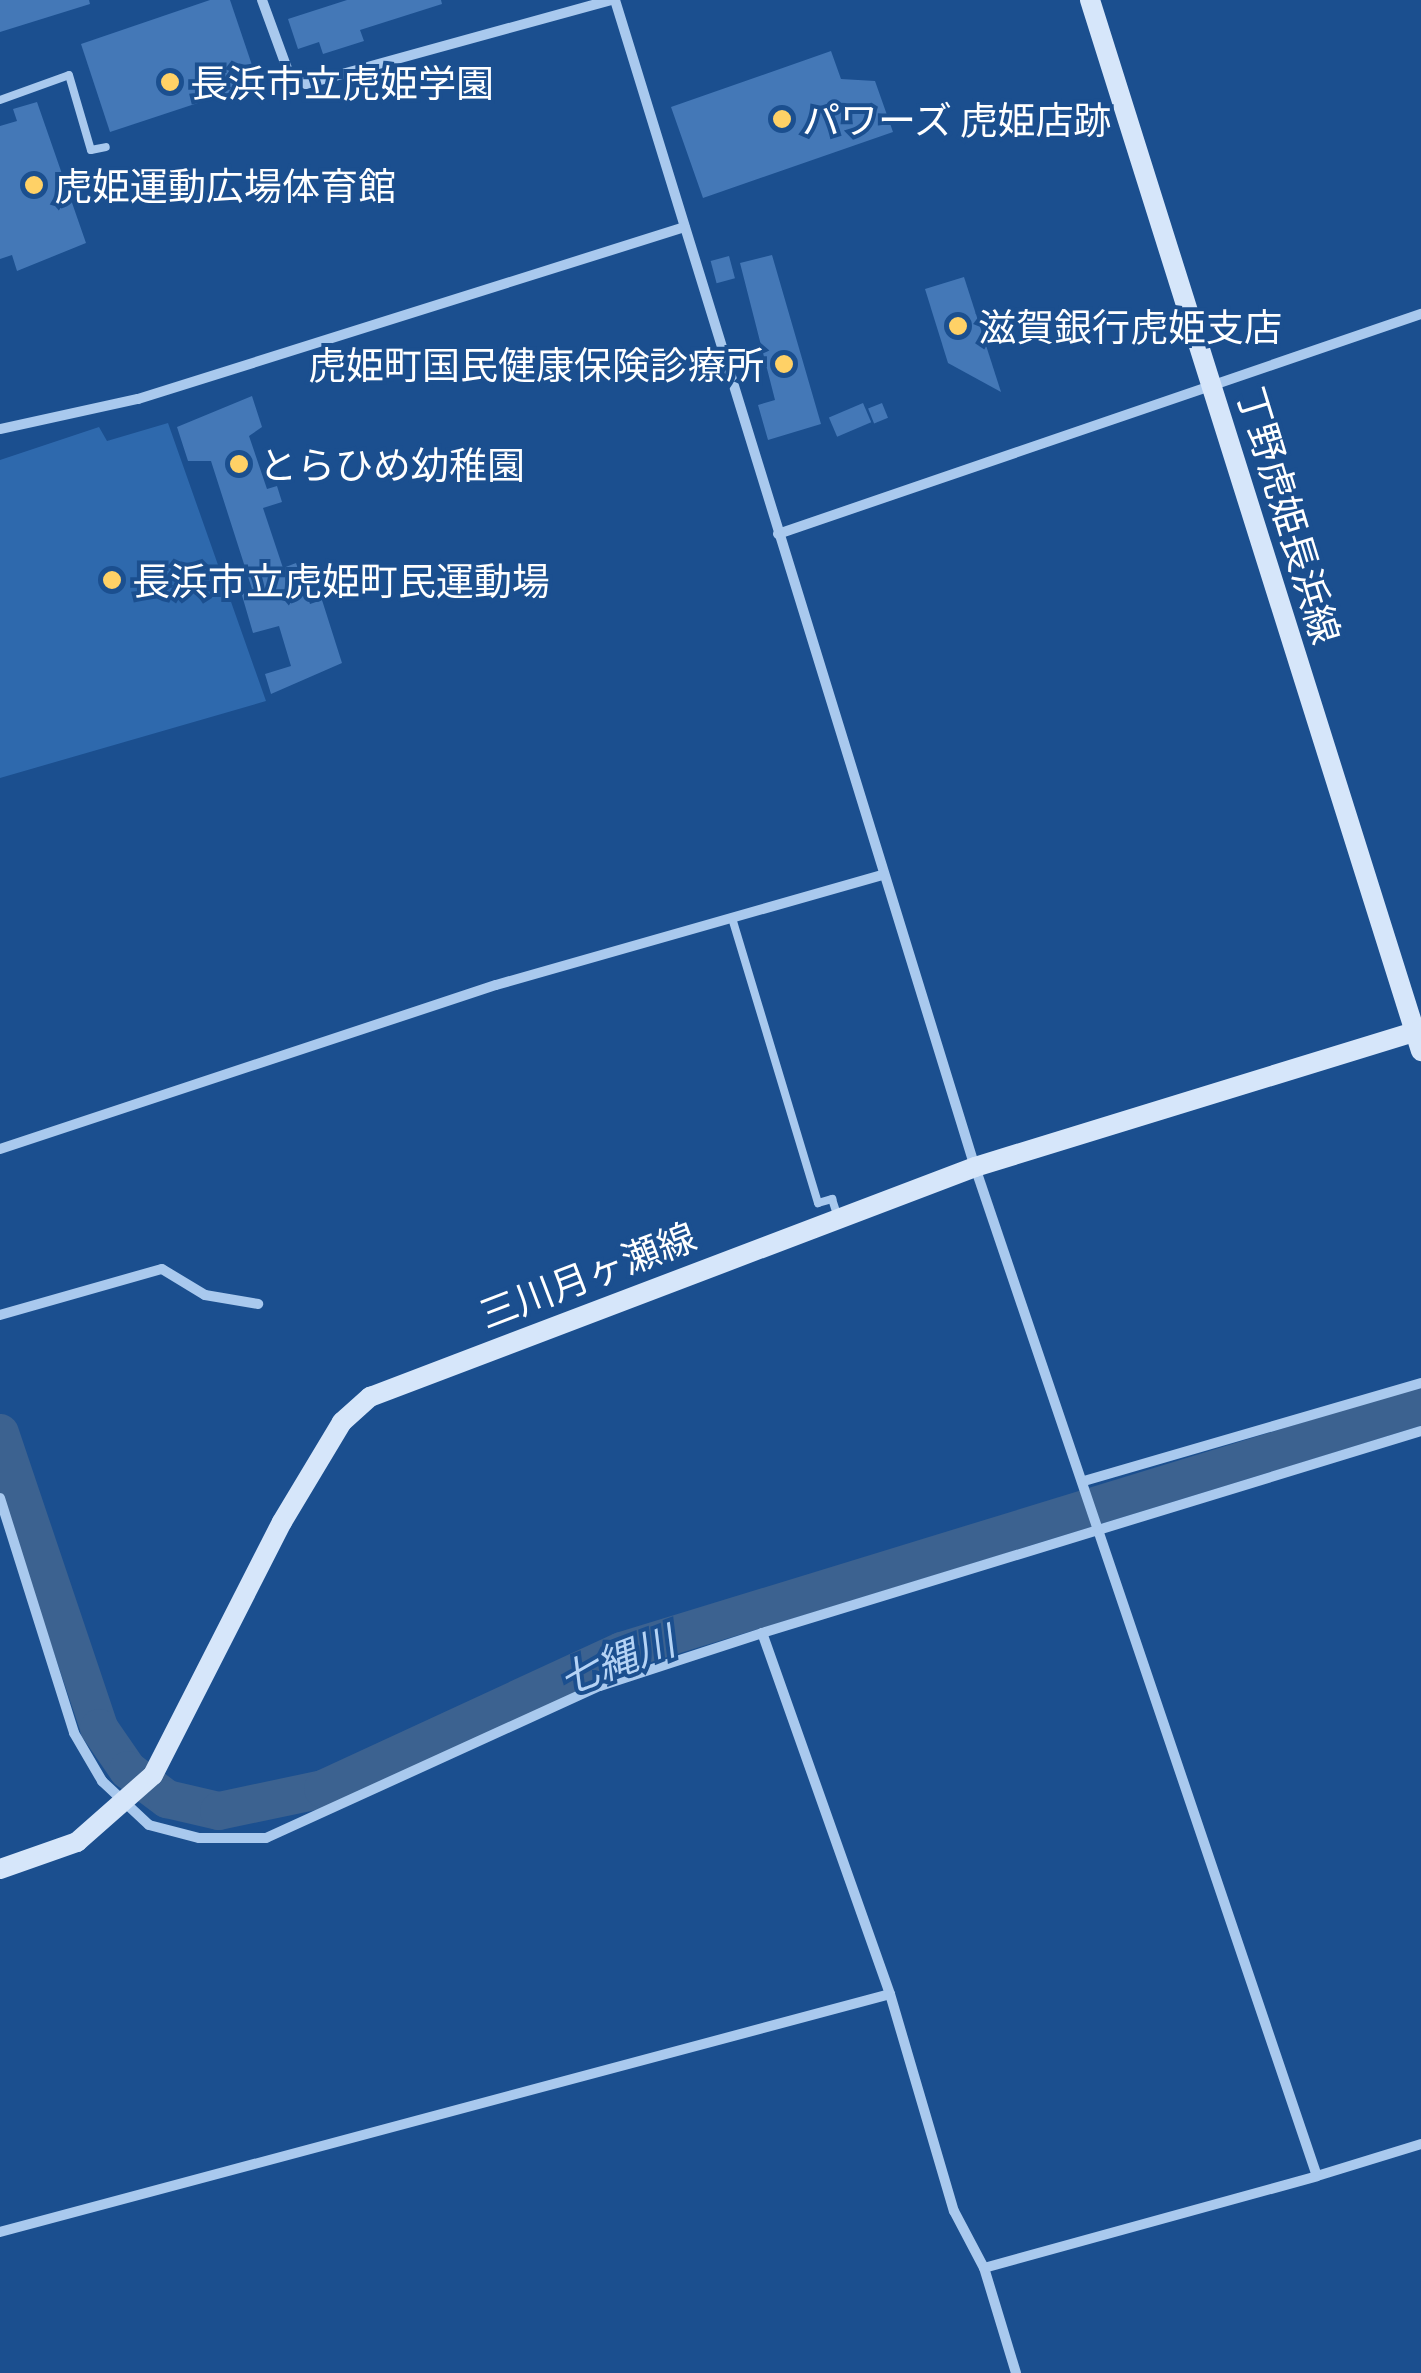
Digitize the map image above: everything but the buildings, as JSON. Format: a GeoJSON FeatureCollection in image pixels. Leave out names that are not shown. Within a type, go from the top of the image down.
{"type":"FeatureCollection","features":[{"type":"Feature","properties":{"kind":"main road","name":"丁野虎姫長浜線"},"geometry":{"type":"LineString","coordinates":[[1090,0],[1419,1038]]}},
{"type":"Feature","properties":{"kind":"main road","name":"三川月ヶ瀬線"},"geometry":{"type":"LineString","coordinates":[[0,1869],[77,1842],[128,1802],[153,1774],[282,1522],[342,1422],[370,1397],[975,1166],[1419,1038]]}},
{"type":"Feature","properties":{"kind":"street"},"geometry":{"type":"LineString","coordinates":[[262,0],[288,71],[306,84],[614,0],[975,1166],[1317,2176]]}},
{"type":"Feature","properties":{"kind":"street"},"geometry":{"type":"LineString","coordinates":[[0,429],[72,414],[685,227]]}},
{"type":"Feature","properties":{"kind":"street"},"geometry":{"type":"LineString","coordinates":[[778,534],[1421,314]]}},
{"type":"Feature","properties":{"kind":"street"},"geometry":{"type":"LineString","coordinates":[[70,400],[72,414]]}},
{"type":"Feature","properties":{"kind":"street"},"geometry":{"type":"LineString","coordinates":[[0,1149],[478,991],[883,875]]}},
{"type":"Feature","properties":{"kind":"street"},"geometry":{"type":"LineString","coordinates":[[0,1315],[162,1269],[206,1295],[258,1304]]}},
{"type":"Feature","properties":{"kind":"street"},"geometry":{"type":"LineString","coordinates":[[1084,1481],[1421,1382]]}},
{"type":"Feature","properties":{"kind":"street"},"geometry":{"type":"LineString","coordinates":[[0,1498],[74,1732],[128,1802],[198,1838],[266,1838],[600,1686],[762,1633],[1102,1534],[1421,1431]]}},
{"type":"Feature","properties":{"kind":"street"},"geometry":{"type":"LineString","coordinates":[[762,1633],[890,1994],[954,2210],[984,2268],[1016,2373]]}},
{"type":"Feature","properties":{"kind":"street"},"geometry":{"type":"LineString","coordinates":[[0,2232],[890,1994]]}},
{"type":"Feature","properties":{"kind":"street"},"geometry":{"type":"LineString","coordinates":[[984,2268],[1421,2144]]}},
{"type":"Feature","properties":{"kind":"lane"},"geometry":{"type":"LineString","coordinates":[[0,100],[69,75],[92,150],[106,147]]}},
{"type":"Feature","properties":{"kind":"lane"},"geometry":{"type":"LineString","coordinates":[[732,918],[818,1203],[832,1199],[838,1217]]}},
{"type":"Feature","properties":{"kind":"shaded area","name":"長浜市立虎姫町民運動場"},"geometry":{"type":"Polygon","coordinates":[[[168,423],[266,701],[0,778],[0,460],[99,427],[107,441],[168,423]]]}},
{"type":"Feature","properties":{"kind":"waterway","name":"七縄川"},"geometry":{"type":"LineString","coordinates":[[0,1433],[99,1728],[128,1770],[167,1799],[219,1811],[323,1789],[622,1651],[1421,1406]]}},
{"type":"Feature","properties":{"kind":"waterway","name":"七縄川"},"geometry":{"type":"LineString","coordinates":[[0,1483],[17,1477]]}},
{"type":"Feature","properties":{"kind":"place","name":"長浜市立虎姫学園"},"geometry":{"type":"Point","coordinates":[170,82]}},
{"type":"Feature","properties":{"kind":"place","name":"パワーズ 虎姫店跡"},"geometry":{"type":"Point","coordinates":[782,119]}},
{"type":"Feature","properties":{"kind":"place","name":"虎姫運動広場体育館"},"geometry":{"type":"Point","coordinates":[34,185]}},
{"type":"Feature","properties":{"kind":"place","name":"滋賀銀行虎姫支店"},"geometry":{"type":"Point","coordinates":[958,326]}},
{"type":"Feature","properties":{"kind":"place","name":"虎姫町国民健康保険診療所"},"geometry":{"type":"Point","coordinates":[784,364]}},
{"type":"Feature","properties":{"kind":"place","name":"とらひめ幼稚園"},"geometry":{"type":"Point","coordinates":[239,464]}},
{"type":"Feature","properties":{"kind":"place","name":"長浜市立虎姫町民運動場"},"geometry":{"type":"Point","coordinates":[112,580]}}]}
